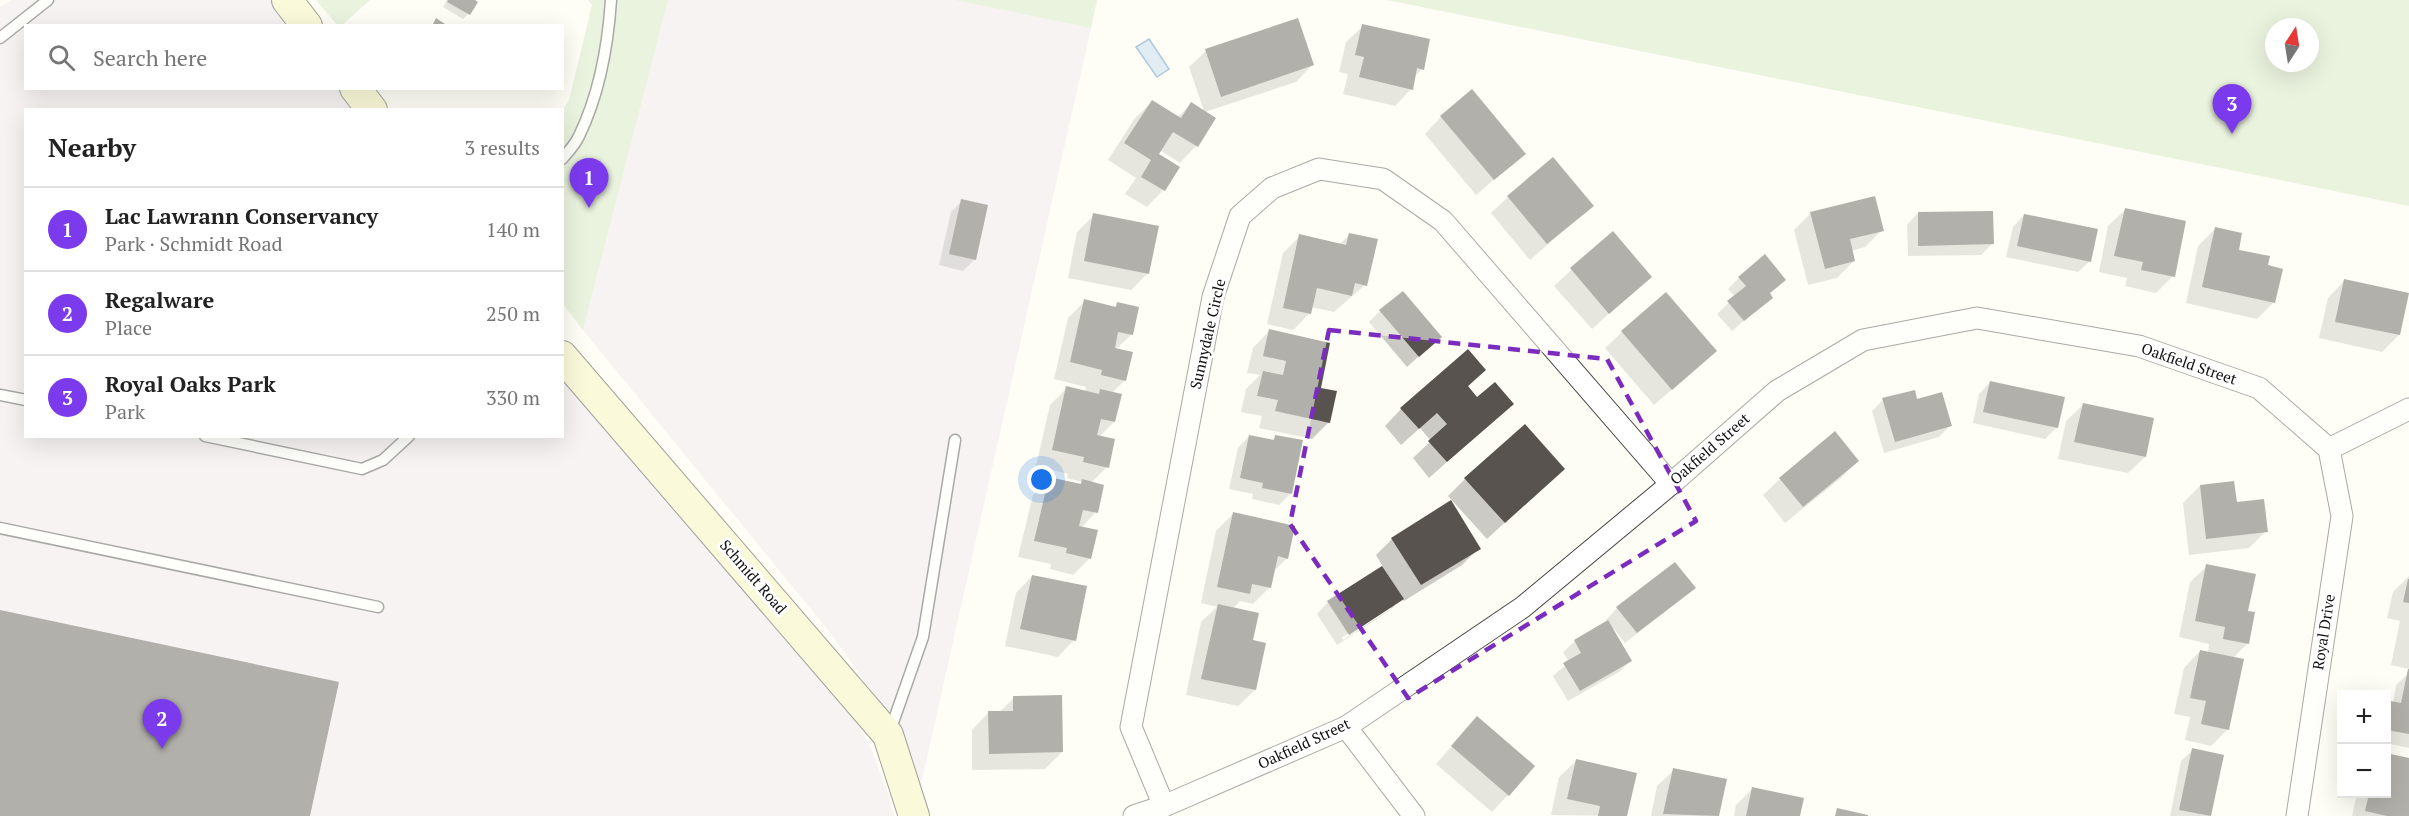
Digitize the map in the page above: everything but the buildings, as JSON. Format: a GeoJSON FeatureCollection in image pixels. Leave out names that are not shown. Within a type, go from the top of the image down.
{"type":"FeatureCollection","features":[{"type":"Feature","properties":{"kind":"street"},"geometry":{"type":"LineString","coordinates":[[287,0],[305,24]]}},
{"type":"Feature","properties":{"kind":"street"},"geometry":{"type":"LineString","coordinates":[[357,90],[370,108]]}},
{"type":"Feature","properties":{"kind":"street","name":"Sunnydale Circle"},"geometry":{"type":"LineString","coordinates":[[1164,806],[1131,727],[1213,297],[1240,216],[1272,188],[1319,169],[1383,179],[1443,221],[1671,483]]}},
{"type":"Feature","properties":{"kind":"street","name":"Oakfield Street"},"geometry":{"type":"LineString","coordinates":[[1134,816],[1164,806],[1346,727],[1523,607],[1777,391],[1863,340],[1977,318],[2139,346],[2259,388],[2329,449]]}},
{"type":"Feature","properties":{"kind":"street","name":"Schmidt Road"},"geometry":{"type":"LineString","coordinates":[[564,358],[888,735],[914,816]]}},
{"type":"Feature","properties":{"kind":"street"},"geometry":{"type":"LineString","coordinates":[[2329,449],[2409,408]]}},
{"type":"Feature","properties":{"kind":"street","name":"Royal Drive"},"geometry":{"type":"LineString","coordinates":[[2297,816],[2342,516],[2329,449]]}},
{"type":"Feature","properties":{"kind":"street"},"geometry":{"type":"LineString","coordinates":[[1346,727],[1414,816]]}},
{"type":"Feature","properties":{"kind":"lane"},"geometry":{"type":"LineString","coordinates":[[0,38],[48,0]]}},
{"type":"Feature","properties":{"kind":"lane"},"geometry":{"type":"LineString","coordinates":[[564,156],[579,137],[597,85],[609,26],[611,0]]}},
{"type":"Feature","properties":{"kind":"lane"},"geometry":{"type":"LineString","coordinates":[[0,395],[24,400]]}},
{"type":"Feature","properties":{"kind":"lane"},"geometry":{"type":"LineString","coordinates":[[215,438],[362,469],[383,460],[407,438]]}},
{"type":"Feature","properties":{"kind":"lane"},"geometry":{"type":"LineString","coordinates":[[888,735],[922,637],[955,440]]}},
{"type":"Feature","properties":{"kind":"lane"},"geometry":{"type":"LineString","coordinates":[[0,528],[378,607]]}},
{"type":"Feature","properties":{"kind":"highlighted area"},"geometry":{"type":"Polygon","coordinates":[[[1329,330],[1607,359],[1696,521],[1408,698],[1290,524],[1329,330]]]}},
{"type":"Feature","properties":{"kind":"shaded area"},"geometry":{"type":"Polygon","coordinates":[[[12,0],[272,0],[292,24],[24,24],[24,90],[346,90],[361,108],[24,108],[24,438],[564,438],[564,354],[845,704],[869,744],[894,816],[0,816],[0,7],[12,0]]]}},
{"type":"Feature","properties":{"kind":"shaded area"},"geometry":{"type":"Polygon","coordinates":[[[668,0],[954,0],[1091,28],[919,793],[875,696],[832,635],[583,330],[668,0]]]}},
{"type":"Feature","properties":{"kind":"green space"},"geometry":{"type":"Polygon","coordinates":[[[316,0],[370,0],[343,24],[336,24],[316,0]]]}},
{"type":"Feature","properties":{"kind":"green space"},"geometry":{"type":"Polygon","coordinates":[[[588,0],[668,0],[583,330],[564,305],[564,108],[569,100],[592,5],[588,0]]]}},
{"type":"Feature","properties":{"kind":"green space"},"geometry":{"type":"Polygon","coordinates":[[[954,0],[1097,0],[1091,28],[954,0]]]}},
{"type":"Feature","properties":{"kind":"green space"},"geometry":{"type":"Polygon","coordinates":[[[1387,0],[2409,0],[2409,206],[1387,0]]]}},
{"type":"Feature","properties":{"kind":"water"},"geometry":{"type":"Polygon","coordinates":[[[1149,39],[1169,69],[1157,77],[1136,47],[1149,39]]]}},
{"type":"Feature","properties":{"kind":"place","name":"Royal Oaks Park"},"geometry":{"type":"Point","coordinates":[2232,134]}},
{"type":"Feature","properties":{"kind":"place","name":"Lac Lawrann Conservancy"},"geometry":{"type":"Point","coordinates":[589,208]}},
{"type":"Feature","properties":{"kind":"place","name":"Regalware"},"geometry":{"type":"Point","coordinates":[162,749]}}]}
